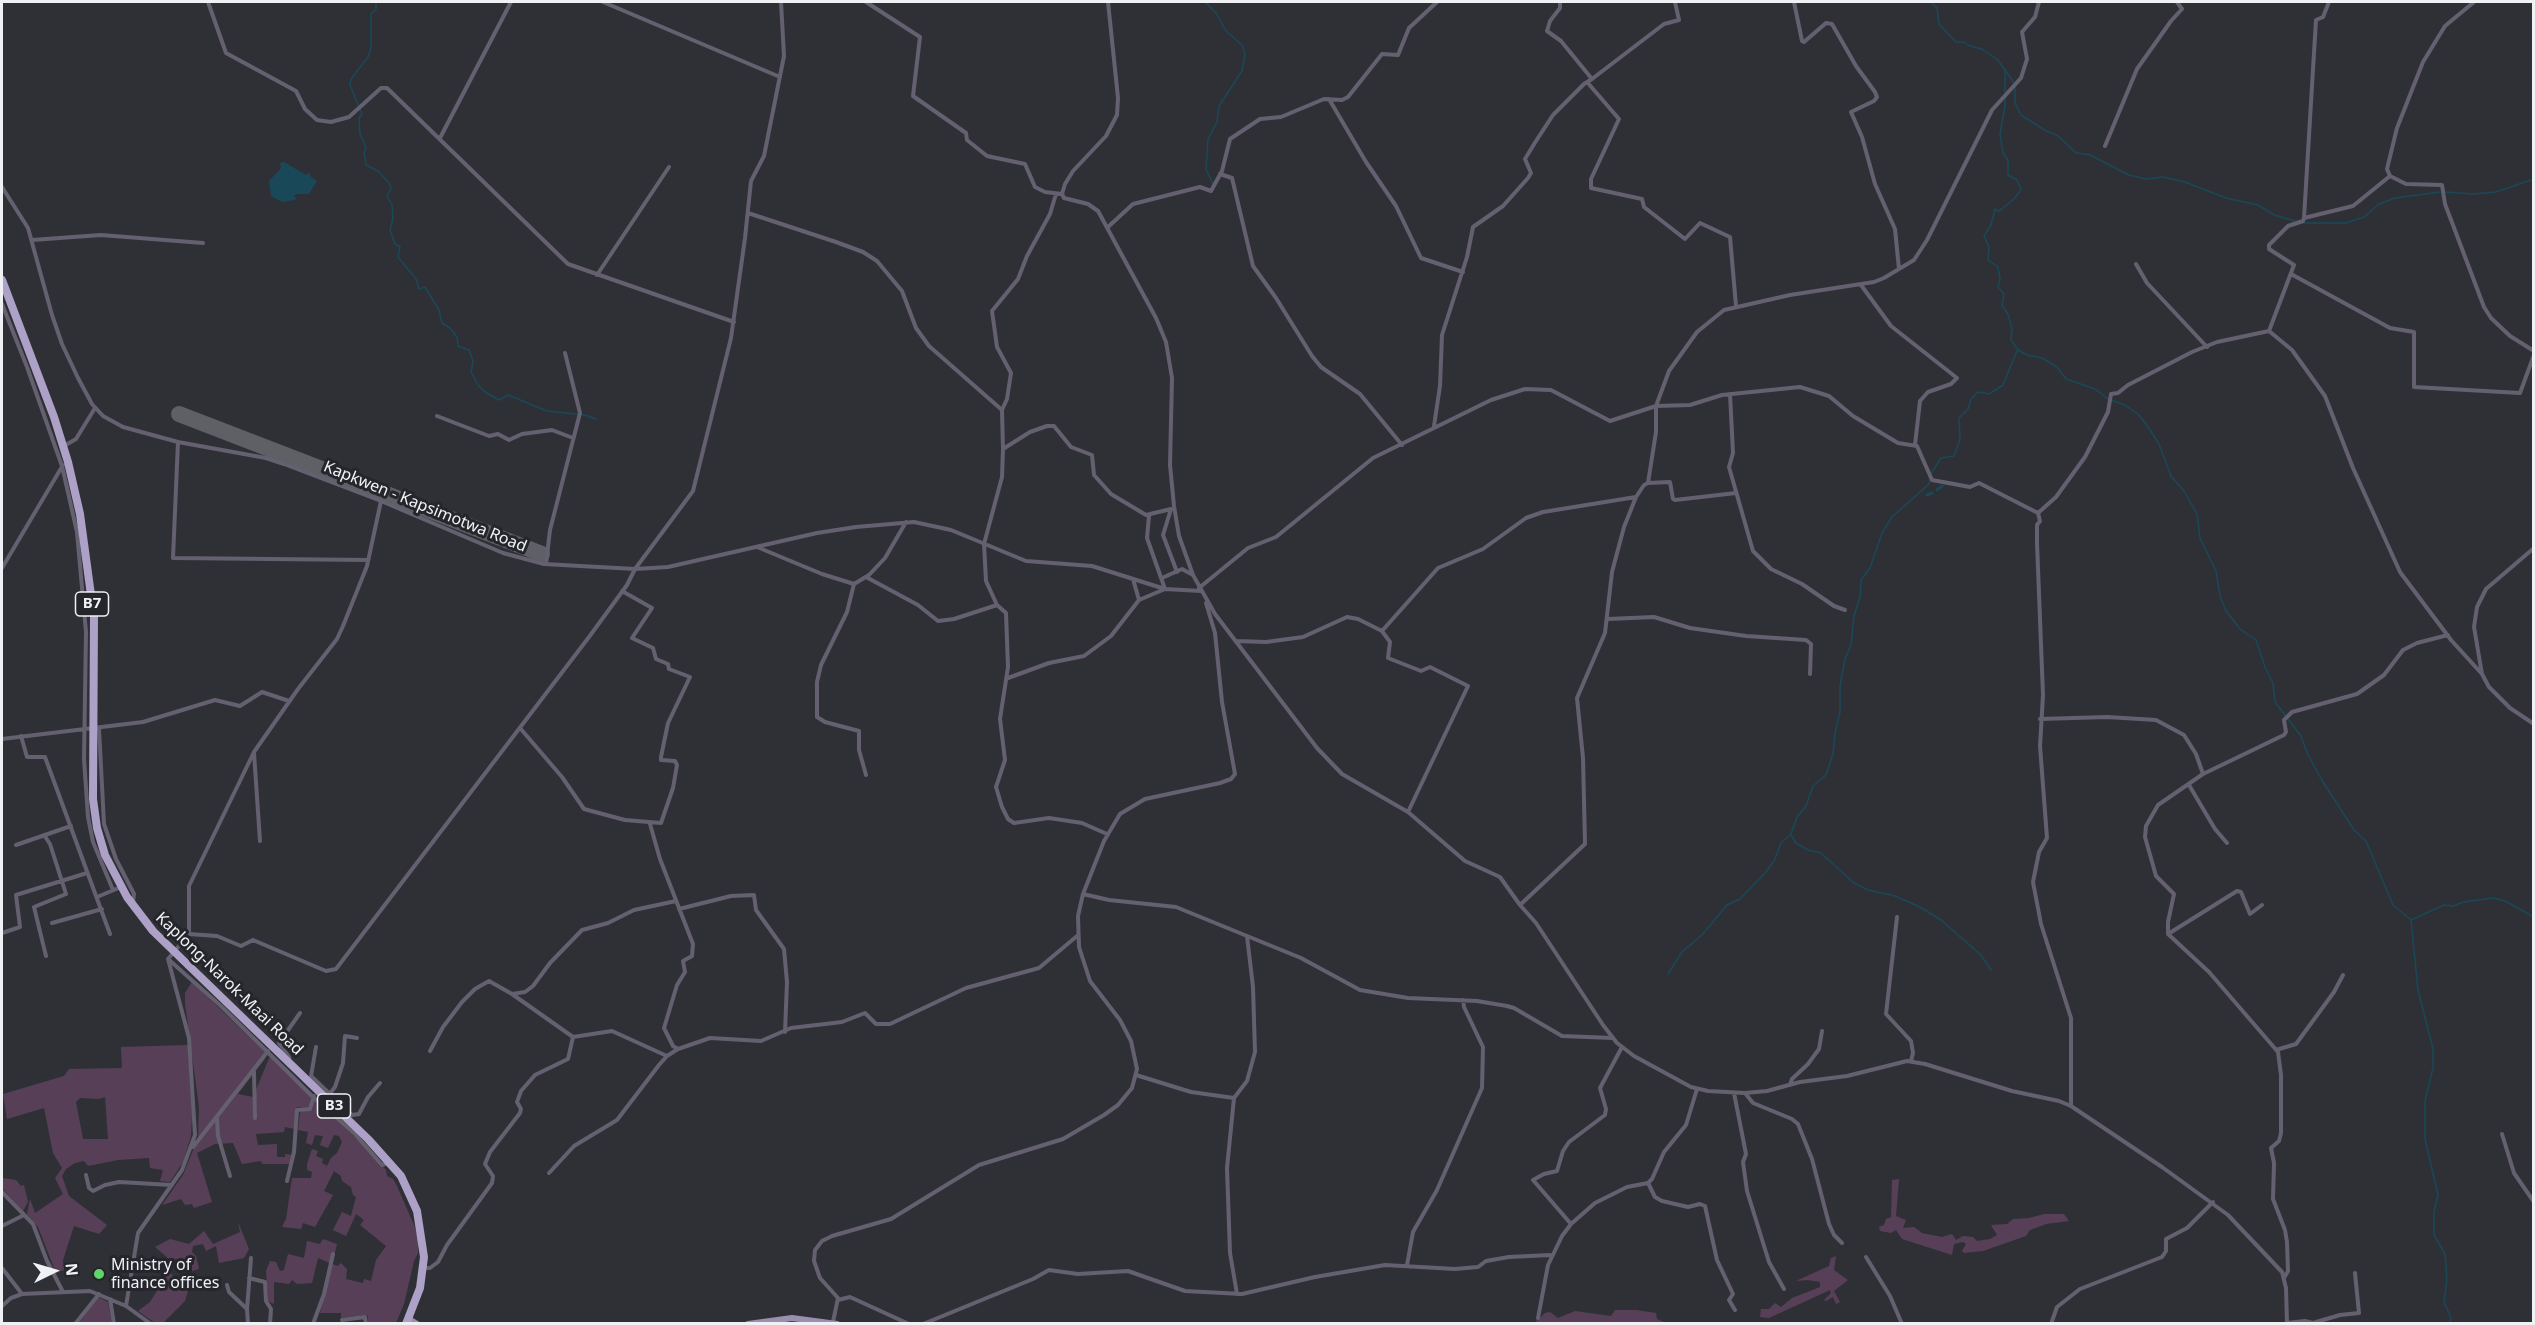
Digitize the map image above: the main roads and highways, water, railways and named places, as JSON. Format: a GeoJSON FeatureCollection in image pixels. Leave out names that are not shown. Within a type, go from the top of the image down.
{"type":"FeatureCollection","features":[{"type":"Feature","properties":{"kind":"highway","name":"Kaplong-Narok-Maai Road"},"geometry":{"type":"LineString","coordinates":[[2,280],[63,446],[65,464],[88,563],[92,728],[96,780],[93,829],[117,889],[170,955],[270,1049],[290,1063],[316,1094],[327,1096],[374,1149],[390,1162],[404,1182],[417,1211],[422,1236],[423,1268],[420,1288],[407,1321]]}},
{"type":"Feature","properties":{"kind":"main road"},"geometry":{"type":"LineString","coordinates":[[748,1323],[792,1318],[835,1323]]}},
{"type":"Feature","properties":{"kind":"main road"},"geometry":{"type":"LineString","coordinates":[[407,1321],[417,1323]]}},
{"type":"Feature","properties":{"kind":"water"},"geometry":{"type":"Polygon","coordinates":[[[284,162],[306,175],[310,172],[310,176],[317,181],[309,194],[297,194],[294,196],[297,199],[282,202],[271,196],[269,181],[281,168],[280,163],[284,162]]]}},
{"type":"Feature","properties":{"kind":"waterway"},"geometry":{"type":"LineString","coordinates":[[376,2],[376,9],[371,14],[371,48],[368,57],[351,79],[350,85],[362,114],[359,118],[360,134],[366,147],[364,153],[366,165],[378,171],[389,183],[391,189],[387,196],[392,205],[393,218],[390,230],[395,244],[400,247],[398,257],[416,279],[419,289],[425,287],[439,310],[442,323],[450,328],[457,337],[458,346],[469,350],[473,361],[471,372],[485,392],[499,400],[508,395],[547,411],[585,415],[596,419]]}},
{"type":"Feature","properties":{"kind":"waterway"},"geometry":{"type":"LineString","coordinates":[[1205,2],[1216,13],[1226,31],[1242,45],[1245,54],[1242,71],[1219,106],[1217,122],[1208,139],[1206,169],[1213,184]]}},
{"type":"Feature","properties":{"kind":"waterway"},"geometry":{"type":"LineString","coordinates":[[1931,2],[1937,8],[1939,24],[1956,42],[1964,42],[1982,49],[1998,60],[2014,83]]}},
{"type":"Feature","properties":{"kind":"waterway"},"geometry":{"type":"LineString","coordinates":[[2005,69],[2005,106],[2000,134],[2003,153],[2008,160],[2008,175],[2017,180],[2021,190],[1999,211],[1995,209],[1991,225],[1984,236],[1989,247],[1988,260],[1998,267],[2000,279],[1998,287],[2004,294],[2002,306],[2008,314],[2012,329],[2011,340],[2018,350],[2027,355],[2042,358],[2057,367],[2066,379],[2095,389],[2108,399],[2125,405],[2139,415],[2148,427],[2159,444],[2171,476],[2184,491],[2197,514],[2200,538],[2216,571],[2220,596],[2226,611],[2240,629],[2256,640],[2273,683],[2275,702],[2301,736],[2308,755],[2323,782],[2354,830],[2366,841],[2393,905],[2411,920],[2418,990],[2433,1049],[2433,1068],[2425,1101],[2425,1139],[2438,1195],[2434,1211],[2434,1235],[2445,1254],[2447,1278],[2444,1302],[2451,1318],[2450,1324]]}},
{"type":"Feature","properties":{"kind":"waterway"},"geometry":{"type":"LineString","coordinates":[[2015,87],[2015,103],[2021,115],[2046,131],[2057,135],[2076,153],[2090,155],[2129,175],[2146,179],[2163,177],[2185,182],[2226,198],[2258,205],[2274,215],[2295,221]]}},
{"type":"Feature","properties":{"kind":"waterway"},"geometry":{"type":"LineString","coordinates":[[2445,192],[2473,194],[2496,192],[2534,179]]}},
{"type":"Feature","properties":{"kind":"waterway"},"geometry":{"type":"LineString","coordinates":[[2303,223],[2346,223],[2364,217],[2379,204],[2395,198],[2440,192]]}},
{"type":"Feature","properties":{"kind":"waterway"},"geometry":{"type":"LineString","coordinates":[[1931,474],[1941,458],[1954,456],[1960,440],[1959,418],[1968,409],[1971,399],[1978,392],[1989,394],[2003,385],[2017,351]]}},
{"type":"Feature","properties":{"kind":"waterway"},"geometry":{"type":"LineString","coordinates":[[1668,974],[1682,952],[1703,934],[1727,905],[1740,899],[1765,873],[1774,861],[1781,843],[1791,834],[1797,817],[1806,806],[1813,786],[1826,775],[1833,754],[1840,712],[1840,686],[1845,659],[1851,645],[1861,580],[1870,568],[1882,533],[1892,517],[1929,484],[1930,479]]}},
{"type":"Feature","properties":{"kind":"waterway"},"geometry":{"type":"LineString","coordinates":[[1937,490],[1942,486]]}},
{"type":"Feature","properties":{"kind":"waterway"},"geometry":{"type":"LineString","coordinates":[[1927,495],[1932,493]]}},
{"type":"Feature","properties":{"kind":"waterway"},"geometry":{"type":"LineString","coordinates":[[1791,835],[1796,843],[1808,850],[1821,853],[1854,883],[1868,890],[1895,896],[1920,907],[1941,920],[1981,955],[1991,970]]}},
{"type":"Feature","properties":{"kind":"waterway"},"geometry":{"type":"LineString","coordinates":[[2411,920],[2444,905],[2453,906],[2493,898],[2505,901],[2534,917]]}},
{"type":"Feature","properties":{"kind":"place","name":"Ministry of finance offices"},"geometry":{"type":"Point","coordinates":[99,1274]}}]}
